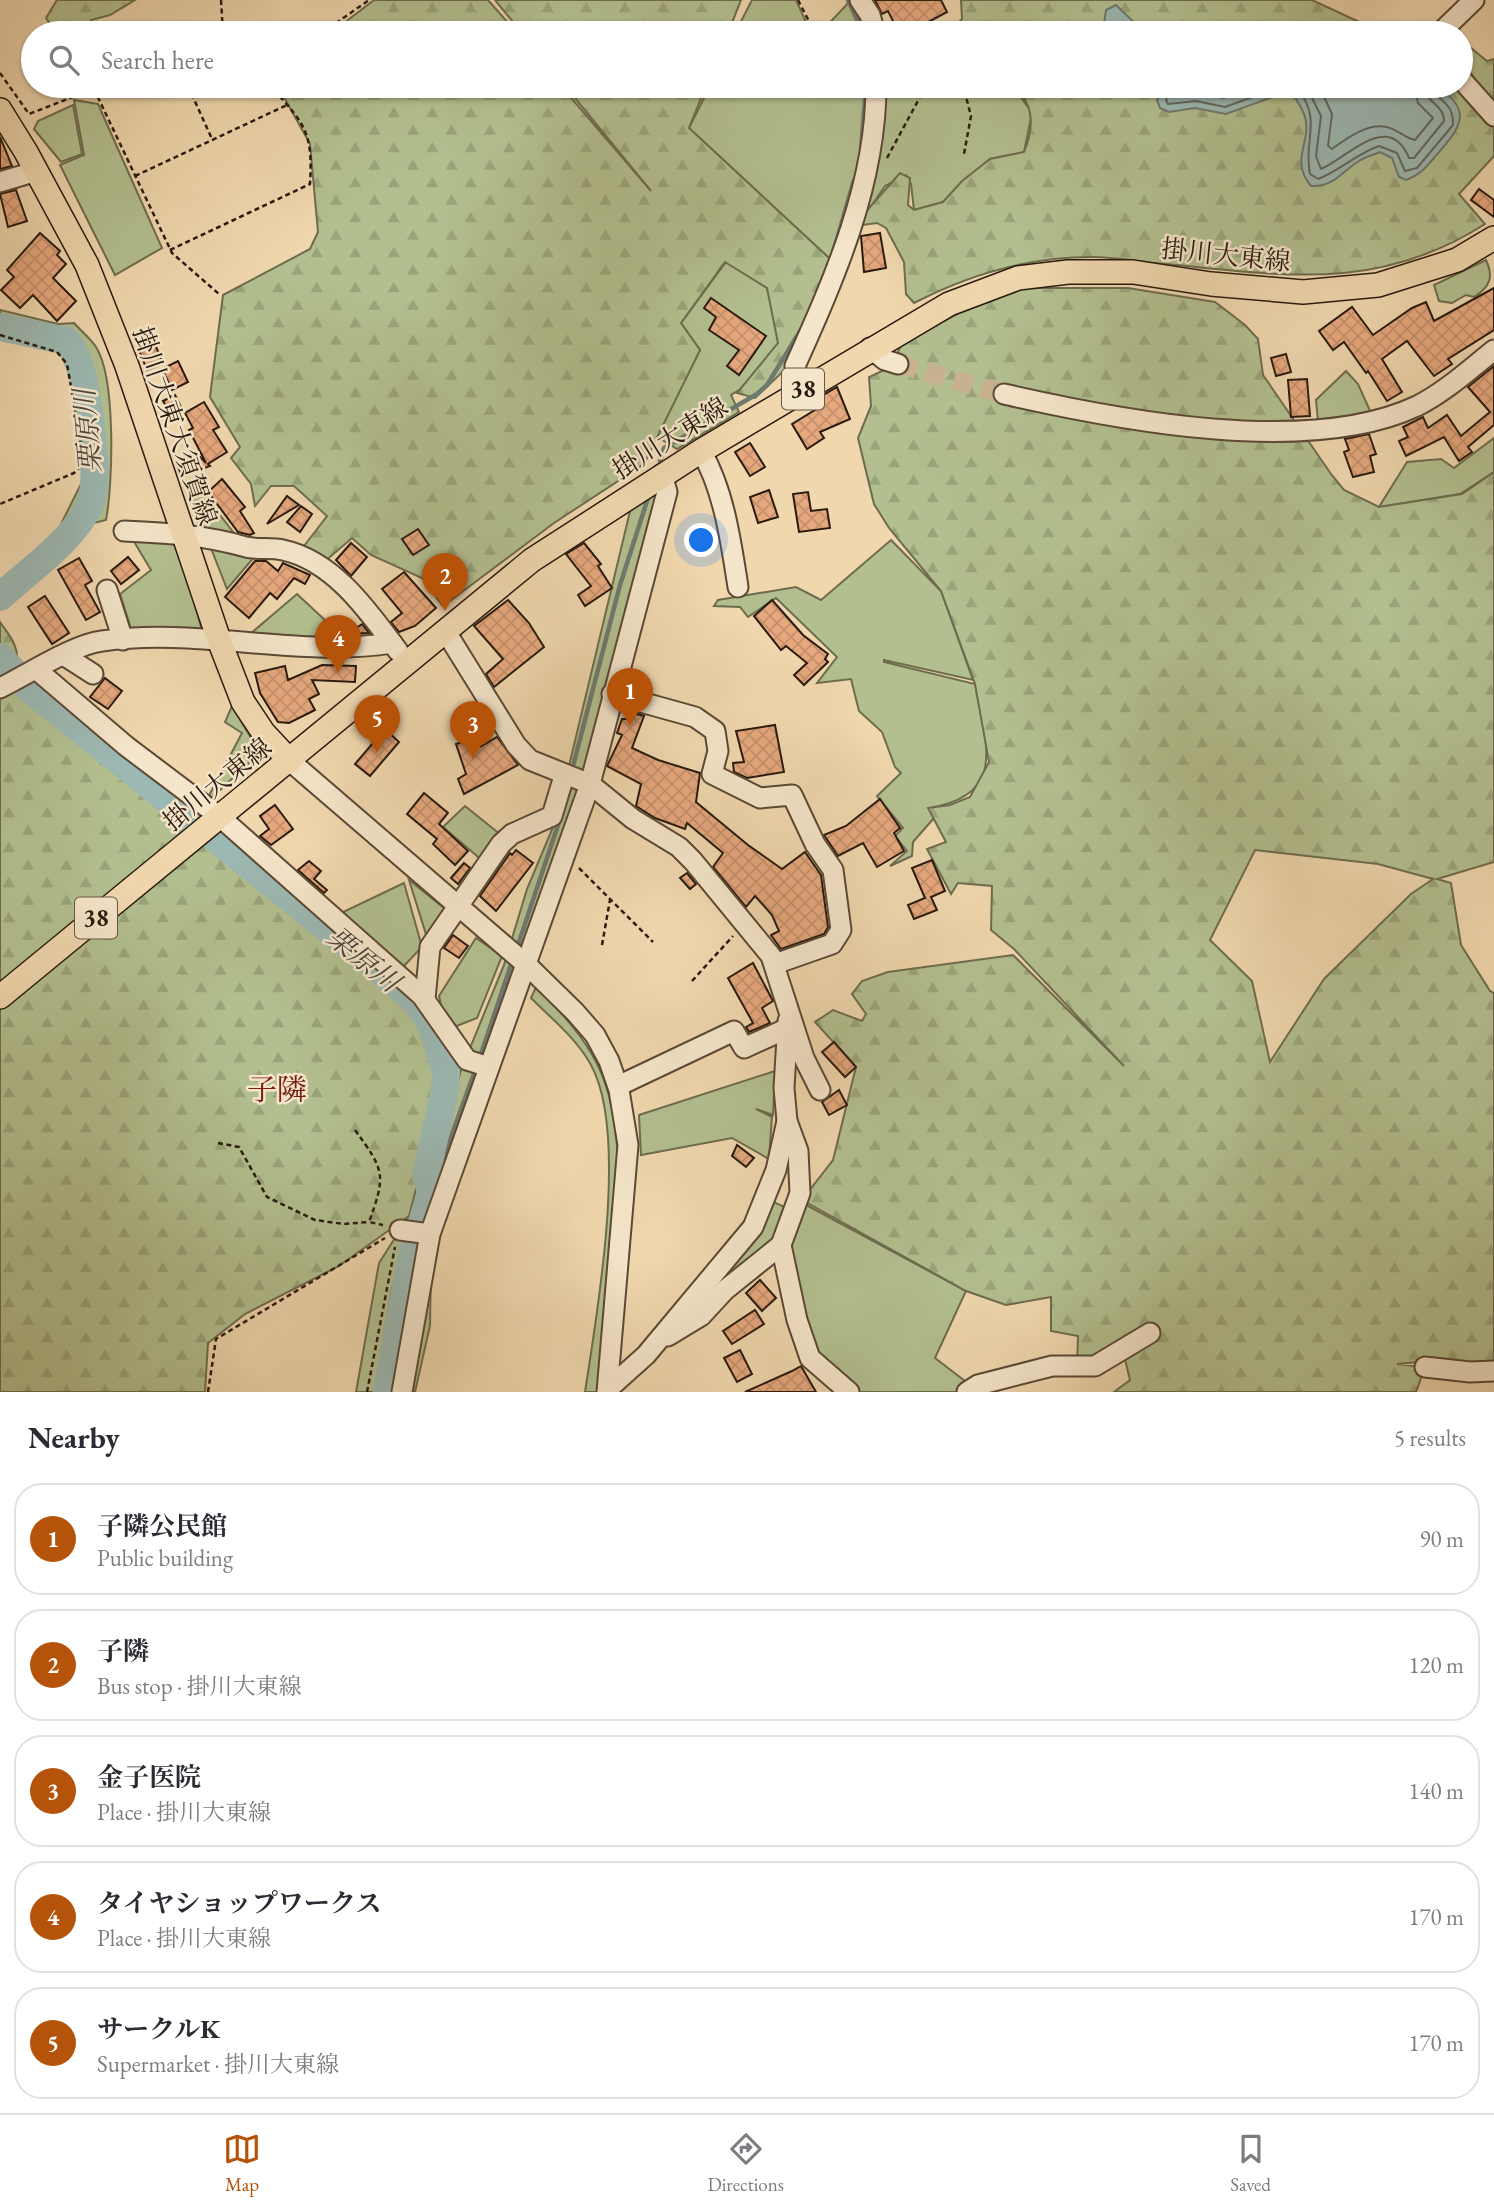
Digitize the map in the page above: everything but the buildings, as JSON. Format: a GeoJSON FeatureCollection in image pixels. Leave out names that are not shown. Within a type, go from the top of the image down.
{"type":"FeatureCollection","features":[{"type":"Feature","properties":{"kind":"main road","name":"掛川大東大須賀線"},"geometry":{"type":"LineString","coordinates":[[0,110],[37,171],[87,265],[127,366],[219,640],[243,702],[263,732],[290,761]]}},
{"type":"Feature","properties":{"kind":"main road","name":"掛川大東線"},"geometry":{"type":"LineString","coordinates":[[0,997],[531,560],[662,474],[870,348],[949,304],[1018,278],[1068,272],[1133,272],[1255,289],[1341,290],[1378,285],[1420,273],[1457,260],[1494,237]]}},
{"type":"Feature","properties":{"kind":"street"},"geometry":{"type":"LineString","coordinates":[[860,0],[872,21]]}},
{"type":"Feature","properties":{"kind":"street"},"geometry":{"type":"LineString","coordinates":[[1452,21],[1474,0]]}},
{"type":"Feature","properties":{"kind":"street"},"geometry":{"type":"LineString","coordinates":[[1473,92],[1494,116]]}},
{"type":"Feature","properties":{"kind":"street"},"geometry":{"type":"LineString","coordinates":[[802,390],[795,366],[827,294],[861,194],[871,151],[875,98]]}},
{"type":"Feature","properties":{"kind":"street"},"geometry":{"type":"LineString","coordinates":[[0,182],[37,171]]}},
{"type":"Feature","properties":{"kind":"street"},"geometry":{"type":"LineString","coordinates":[[870,348],[885,360],[898,364]]}},
{"type":"Feature","properties":{"kind":"street"},"geometry":{"type":"LineString","coordinates":[[1004,394],[1078,411],[1209,429],[1308,431],[1365,423],[1419,405],[1494,349]]}},
{"type":"Feature","properties":{"kind":"street"},"geometry":{"type":"LineString","coordinates":[[701,451],[710,466],[727,526],[738,587]]}},
{"type":"Feature","properties":{"kind":"street"},"geometry":{"type":"LineString","coordinates":[[425,999],[430,947],[500,844],[512,834],[552,816],[576,779],[611,694],[667,492],[662,474]]}},
{"type":"Feature","properties":{"kind":"street"},"geometry":{"type":"LineString","coordinates":[[124,531],[183,533],[227,540],[248,548],[282,550],[305,557],[340,582],[368,611],[407,663]]}},
{"type":"Feature","properties":{"kind":"street"},"geometry":{"type":"LineString","coordinates":[[107,590],[124,640]]}},
{"type":"Feature","properties":{"kind":"street"},"geometry":{"type":"LineString","coordinates":[[446,632],[516,746],[530,760],[576,779],[679,847],[747,925],[775,964],[788,1020],[820,1090]]}},
{"type":"Feature","properties":{"kind":"street"},"geometry":{"type":"LineString","coordinates":[[1,688],[102,641],[219,640],[355,649],[391,643]]}},
{"type":"Feature","properties":{"kind":"street"},"geometry":{"type":"LineString","coordinates":[[65,656],[93,674]]}},
{"type":"Feature","properties":{"kind":"street"},"geometry":{"type":"LineString","coordinates":[[33,672],[217,819],[425,999],[467,1060],[489,1067]]}},
{"type":"Feature","properties":{"kind":"street"},"geometry":{"type":"LineString","coordinates":[[611,694],[695,717],[715,731],[718,751],[712,774],[760,798],[792,795],[815,844],[833,870],[841,930],[832,944],[775,964]]}},
{"type":"Feature","properties":{"kind":"street"},"geometry":{"type":"LineString","coordinates":[[290,761],[526,965],[595,1035],[609,1061],[618,1086],[628,1145],[607,1390]]}},
{"type":"Feature","properties":{"kind":"street"},"geometry":{"type":"LineString","coordinates":[[402,1392],[428,1233],[566,855],[576,779]]}},
{"type":"Feature","properties":{"kind":"street"},"geometry":{"type":"LineString","coordinates":[[618,1086],[734,1031],[744,1048],[788,1020]]}},
{"type":"Feature","properties":{"kind":"street"},"geometry":{"type":"LineString","coordinates":[[654,1344],[701,1316],[725,1290],[781,1245],[800,1193],[798,1151],[787,1121],[784,1088],[788,1020]]}},
{"type":"Feature","properties":{"kind":"street"},"geometry":{"type":"LineString","coordinates":[[607,1390],[654,1344],[753,1227],[776,1170],[787,1121]]}},
{"type":"Feature","properties":{"kind":"street"},"geometry":{"type":"LineString","coordinates":[[403,1230],[428,1233]]}},
{"type":"Feature","properties":{"kind":"street"},"geometry":{"type":"LineString","coordinates":[[781,1245],[797,1321],[810,1358],[848,1392]]}},
{"type":"Feature","properties":{"kind":"street"},"geometry":{"type":"LineString","coordinates":[[967,1392],[978,1385],[1052,1366],[1095,1366],[1150,1333]]}},
{"type":"Feature","properties":{"kind":"street"},"geometry":{"type":"LineString","coordinates":[[1425,1367],[1470,1372],[1494,1371]]}},
{"type":"Feature","properties":{"kind":"path"},"geometry":{"type":"LineString","coordinates":[[220,21],[222,0]]}},
{"type":"Feature","properties":{"kind":"path"},"geometry":{"type":"LineString","coordinates":[[339,21],[369,0]]}},
{"type":"Feature","properties":{"kind":"path"},"geometry":{"type":"LineString","coordinates":[[798,0],[809,21]]}},
{"type":"Feature","properties":{"kind":"path"},"geometry":{"type":"LineString","coordinates":[[0,73],[29,114],[71,98]]}},
{"type":"Feature","properties":{"kind":"path"},"geometry":{"type":"LineString","coordinates":[[98,98],[170,250],[219,294]]}},
{"type":"Feature","properties":{"kind":"path"},"geometry":{"type":"LineString","coordinates":[[193,98],[212,139]]}},
{"type":"Feature","properties":{"kind":"path"},"geometry":{"type":"LineString","coordinates":[[170,250],[310,184],[312,158],[305,125],[281,98]]}},
{"type":"Feature","properties":{"kind":"path"},"geometry":{"type":"LineString","coordinates":[[887,158],[920,98]]}},
{"type":"Feature","properties":{"kind":"path"},"geometry":{"type":"LineString","coordinates":[[964,154],[971,116],[966,98]]}},
{"type":"Feature","properties":{"kind":"path"},"geometry":{"type":"LineString","coordinates":[[134,176],[287,105]]}},
{"type":"Feature","properties":{"kind":"path"},"geometry":{"type":"LineString","coordinates":[[0,335],[57,352],[67,364],[82,450],[82,465],[74,473],[0,504]]}},
{"type":"Feature","properties":{"kind":"path"},"geometry":{"type":"LineString","coordinates":[[566,855],[653,942]]}},
{"type":"Feature","properties":{"kind":"path"},"geometry":{"type":"LineString","coordinates":[[602,946],[610,900]]}},
{"type":"Feature","properties":{"kind":"path"},"geometry":{"type":"LineString","coordinates":[[692,981],[723,943],[747,925]]}},
{"type":"Feature","properties":{"kind":"path"},"geometry":{"type":"LineString","coordinates":[[355,1130],[379,1167],[382,1186],[369,1222]]}},
{"type":"Feature","properties":{"kind":"path"},"geometry":{"type":"LineString","coordinates":[[218,1143],[239,1147],[267,1197],[315,1220],[344,1224],[369,1222],[403,1230]]}},
{"type":"Feature","properties":{"kind":"path"},"geometry":{"type":"LineString","coordinates":[[208,1392],[216,1339],[403,1230]]}},
{"type":"Feature","properties":{"kind":"path"},"geometry":{"type":"LineString","coordinates":[[368,1392],[403,1230]]}},
{"type":"Feature","properties":{"kind":"green space"},"geometry":{"type":"Polygon","coordinates":[[[57,0],[135,0],[110,15],[91,21],[48,21],[46,18],[57,0]]]}},
{"type":"Feature","properties":{"kind":"green space"},"geometry":{"type":"Polygon","coordinates":[[[374,0],[488,0],[506,21],[347,21],[374,0]]]}},
{"type":"Feature","properties":{"kind":"green space"},"geometry":{"type":"Polygon","coordinates":[[[495,0],[741,0],[733,21],[512,21],[495,0]]]}},
{"type":"Feature","properties":{"kind":"green space"},"geometry":{"type":"Polygon","coordinates":[[[752,0],[796,0],[806,21],[741,21],[752,0]]]}},
{"type":"Feature","properties":{"kind":"green space"},"geometry":{"type":"Polygon","coordinates":[[[851,0],[860,21],[831,21],[851,0]]]}},
{"type":"Feature","properties":{"kind":"green space"},"geometry":{"type":"Polygon","coordinates":[[[961,0],[1312,0],[1357,21],[960,21],[961,0]]]}},
{"type":"Feature","properties":{"kind":"green space"},"geometry":{"type":"Polygon","coordinates":[[[1473,50],[1487,61],[1494,59],[1494,156],[1459,194],[1485,224],[1444,247],[1404,262],[1364,270],[1284,274],[1108,258],[1069,258],[1023,264],[978,276],[914,303],[906,294],[904,262],[886,228],[877,223],[862,225],[863,215],[900,173],[910,178],[908,205],[914,210],[943,202],[962,181],[990,159],[1024,152],[1031,125],[1029,108],[1023,98],[1473,98],[1473,50]]]}},
{"type":"Feature","properties":{"kind":"green space"},"geometry":{"type":"Polygon","coordinates":[[[571,98],[651,191],[575,98],[701,98],[689,128],[829,258],[830,289],[791,364],[755,398],[737,393],[778,343],[767,288],[725,262],[681,323],[700,350],[644,464],[554,523],[443,606],[422,578],[371,555],[352,538],[323,563],[304,546],[327,516],[294,486],[271,486],[255,506],[251,484],[231,458],[240,447],[210,397],[223,295],[310,249],[318,232],[310,144],[285,99],[571,98]]]}},
{"type":"Feature","properties":{"kind":"green space"},"geometry":{"type":"Polygon","coordinates":[[[704,98],[1021,98],[1032,113],[1024,152],[990,159],[943,202],[914,210],[911,184],[906,175],[885,186],[843,248],[829,258],[689,128],[704,98]]]}},
{"type":"Feature","properties":{"kind":"green space"},"geometry":{"type":"Polygon","coordinates":[[[74,100],[98,104],[162,248],[115,275],[60,165],[84,155],[74,100]]]}},
{"type":"Feature","properties":{"kind":"green space"},"geometry":{"type":"Polygon","coordinates":[[[73,105],[82,154],[61,162],[34,129],[38,121],[73,105]]]}},
{"type":"Feature","properties":{"kind":"green space"},"geometry":{"type":"Polygon","coordinates":[[[1486,260],[1490,277],[1479,293],[1474,297],[1466,295],[1452,303],[1439,301],[1434,285],[1486,260]]]}},
{"type":"Feature","properties":{"kind":"green space"},"geometry":{"type":"Polygon","coordinates":[[[726,262],[767,288],[780,341],[744,387],[731,395],[739,412],[677,449],[656,436],[700,350],[681,323],[726,262]]]}},
{"type":"Feature","properties":{"kind":"green space"},"geometry":{"type":"Polygon","coordinates":[[[1022,288],[1128,288],[1215,302],[1245,325],[1258,339],[1263,375],[1344,490],[1379,507],[1462,494],[1494,472],[1494,862],[1437,879],[1451,883],[1461,945],[1490,991],[1494,993],[1494,1364],[1428,1361],[1397,1364],[1425,1367],[1416,1392],[1114,1392],[1130,1380],[1123,1351],[1077,1365],[1078,1336],[1051,1331],[1051,1297],[1006,1305],[966,1291],[802,1200],[833,1160],[856,1067],[815,1022],[833,1010],[862,1021],[866,1014],[852,994],[862,981],[888,972],[1013,955],[1124,1066],[1014,949],[991,930],[992,886],[958,883],[951,894],[927,849],[946,842],[928,808],[950,805],[970,797],[989,762],[975,684],[941,591],[889,528],[874,504],[858,438],[871,406],[869,377],[893,366],[901,344],[957,314],[1022,288]],[[1255,850],[1210,940],[1252,981],[1270,1062],[1324,979],[1411,894],[1433,879],[1378,864],[1255,850]]]}},
{"type":"Feature","properties":{"kind":"green space"},"geometry":{"type":"Polygon","coordinates":[[[0,310],[58,324],[74,323],[96,347],[107,382],[110,406],[111,457],[106,520],[57,532],[82,482],[86,462],[68,360],[57,349],[0,333],[0,310]]]}},
{"type":"Feature","properties":{"kind":"green space"},"geometry":{"type":"Polygon","coordinates":[[[1346,371],[1358,384],[1371,413],[1318,421],[1316,400],[1346,371]]]}},
{"type":"Feature","properties":{"kind":"green space"},"geometry":{"type":"Polygon","coordinates":[[[1494,438],[1494,472],[1460,494],[1379,507],[1407,462],[1441,459],[1454,468],[1494,438]]]}},
{"type":"Feature","properties":{"kind":"green space"},"geometry":{"type":"Polygon","coordinates":[[[199,488],[237,537],[201,531],[189,495],[199,488]]]}},
{"type":"Feature","properties":{"kind":"green space"},"geometry":{"type":"Polygon","coordinates":[[[657,491],[586,770],[572,804],[530,939],[432,1208],[430,1326],[415,1392],[356,1392],[379,1263],[409,1216],[431,1143],[451,1106],[461,1070],[504,965],[527,889],[556,820],[632,503],[657,491]]]}},
{"type":"Feature","properties":{"kind":"green space"},"geometry":{"type":"Polygon","coordinates":[[[130,535],[171,539],[184,562],[202,631],[131,629],[120,594],[151,570],[130,535]]]}},
{"type":"Feature","properties":{"kind":"green space"},"geometry":{"type":"Polygon","coordinates":[[[891,540],[941,591],[973,680],[884,662],[975,684],[986,746],[986,763],[981,779],[971,791],[954,801],[929,808],[934,818],[913,842],[912,856],[890,866],[907,851],[895,836],[903,828],[877,796],[901,773],[895,767],[882,732],[859,711],[851,679],[817,683],[837,657],[776,598],[748,617],[740,607],[714,606],[718,600],[796,587],[821,600],[891,540]]]}},
{"type":"Feature","properties":{"kind":"green space"},"geometry":{"type":"Polygon","coordinates":[[[209,543],[256,555],[227,589],[209,543]]]}},
{"type":"Feature","properties":{"kind":"green space"},"geometry":{"type":"Polygon","coordinates":[[[297,594],[344,638],[250,634],[297,594]]]}},
{"type":"Feature","properties":{"kind":"green space"},"geometry":{"type":"Polygon","coordinates":[[[0,622],[13,641],[17,662],[0,669],[0,622]]]}},
{"type":"Feature","properties":{"kind":"green space"},"geometry":{"type":"Polygon","coordinates":[[[14,686],[105,755],[177,818],[236,859],[319,938],[365,970],[427,1027],[437,1053],[440,1073],[427,1147],[409,1216],[339,1266],[245,1314],[208,1343],[205,1392],[0,1392],[0,691],[14,686]]]}},
{"type":"Feature","properties":{"kind":"green space"},"geometry":{"type":"Polygon","coordinates":[[[232,706],[254,743],[252,760],[204,805],[242,733],[225,722],[232,706]]]}},
{"type":"Feature","properties":{"kind":"green space"},"geometry":{"type":"Polygon","coordinates":[[[465,806],[501,835],[484,862],[443,827],[465,806]]]}},
{"type":"Feature","properties":{"kind":"green space"},"geometry":{"type":"Polygon","coordinates":[[[409,880],[454,916],[430,947],[409,880]]]}},
{"type":"Feature","properties":{"kind":"green space"},"geometry":{"type":"Polygon","coordinates":[[[404,883],[422,947],[401,969],[339,914],[404,883]]]}},
{"type":"Feature","properties":{"kind":"green space"},"geometry":{"type":"Polygon","coordinates":[[[476,938],[502,956],[477,1018],[454,1027],[443,1014],[439,996],[476,938]]]}},
{"type":"Feature","properties":{"kind":"green space"},"geometry":{"type":"Polygon","coordinates":[[[536,987],[573,1027],[597,1064],[611,1105],[615,1130],[618,1159],[598,1392],[585,1392],[607,1225],[608,1134],[602,1096],[591,1065],[564,1030],[531,998],[536,987]]]}},
{"type":"Feature","properties":{"kind":"green space"},"geometry":{"type":"Polygon","coordinates":[[[775,1071],[773,1115],[756,1109],[772,1117],[769,1159],[732,1138],[641,1155],[639,1115],[775,1071]]]}},
{"type":"Feature","properties":{"kind":"green space"},"geometry":{"type":"Polygon","coordinates":[[[797,1200],[966,1291],[935,1358],[974,1388],[968,1392],[849,1392],[812,1360],[781,1245],[797,1200]]]}},
{"type":"Feature","properties":{"kind":"green space"},"geometry":{"type":"Polygon","coordinates":[[[771,1201],[789,1209],[779,1241],[716,1293],[707,1286],[771,1201]]]}},
{"type":"Feature","properties":{"kind":"green space"},"geometry":{"type":"Polygon","coordinates":[[[423,1230],[395,1392],[375,1392],[392,1289],[404,1243],[423,1230]]]}},
{"type":"Feature","properties":{"kind":"water"},"geometry":{"type":"Polygon","coordinates":[[[1116,5],[1133,21],[1104,21],[1106,10],[1116,5]]]}},
{"type":"Feature","properties":{"kind":"water"},"geometry":{"type":"Polygon","coordinates":[[[1270,98],[1226,114],[1195,108],[1169,112],[1160,108],[1157,100],[1270,98]]]}},
{"type":"Feature","properties":{"kind":"water"},"geometry":{"type":"Polygon","coordinates":[[[1296,98],[1451,98],[1459,109],[1460,117],[1447,142],[1424,169],[1412,178],[1406,180],[1399,177],[1392,158],[1380,152],[1359,161],[1326,184],[1311,186],[1302,168],[1306,126],[1302,109],[1296,98]]]}},
{"type":"Feature","properties":{"kind":"waterway"},"geometry":{"type":"LineString","coordinates":[[848,0],[858,21]]}},
{"type":"Feature","properties":{"kind":"waterway"},"geometry":{"type":"LineString","coordinates":[[861,151],[865,98]]}},
{"type":"Feature","properties":{"kind":"waterway"},"geometry":{"type":"LineString","coordinates":[[835,246],[854,180]]}},
{"type":"Feature","properties":{"kind":"waterway","name":"栗原川"},"geometry":{"type":"LineString","coordinates":[[0,327],[67,341],[77,358],[84,385],[92,434],[94,472],[90,504],[74,530],[0,597]]}},
{"type":"Feature","properties":{"kind":"waterway"},"geometry":{"type":"LineString","coordinates":[[660,461],[664,448],[757,394],[767,385],[802,328]]}},
{"type":"Feature","properties":{"kind":"waterway"},"geometry":{"type":"LineString","coordinates":[[572,770],[620,585],[648,498]]}},
{"type":"Feature","properties":{"kind":"waterway","name":"栗原川"},"geometry":{"type":"LineString","coordinates":[[0,657],[30,689],[384,974],[414,1000],[430,1022],[446,1072],[445,1090],[426,1175],[431,1192],[410,1264],[387,1392]]}},
{"type":"Feature","properties":{"kind":"waterway"},"geometry":{"type":"LineString","coordinates":[[516,951],[561,816]]}},
{"type":"Feature","properties":{"kind":"waterway"},"geometry":{"type":"LineString","coordinates":[[479,1060],[513,959]]}},
{"type":"Feature","properties":{"kind":"waterway"},"geometry":{"type":"LineString","coordinates":[[431,1192],[476,1068]]}},
{"type":"Feature","properties":{"kind":"tunnel"},"geometry":{"type":"LineString","coordinates":[[898,364],[1004,394]]}},
{"type":"Feature","properties":{"kind":"place","name":"子隣"},"geometry":{"type":"Point","coordinates":[445,611]}},
{"type":"Feature","properties":{"kind":"place","name":"タイヤショップワークス"},"geometry":{"type":"Point","coordinates":[338,673]}},
{"type":"Feature","properties":{"kind":"place","name":"子隣公民館"},"geometry":{"type":"Point","coordinates":[630,726]}},
{"type":"Feature","properties":{"kind":"place","name":"サークルK"},"geometry":{"type":"Point","coordinates":[377,753]}},
{"type":"Feature","properties":{"kind":"place","name":"金子医院"},"geometry":{"type":"Point","coordinates":[473,759]}},
{"type":"Feature","properties":{"kind":"district","name":"子隣"},"geometry":{"type":"Point","coordinates":[277,1090]}}]}
